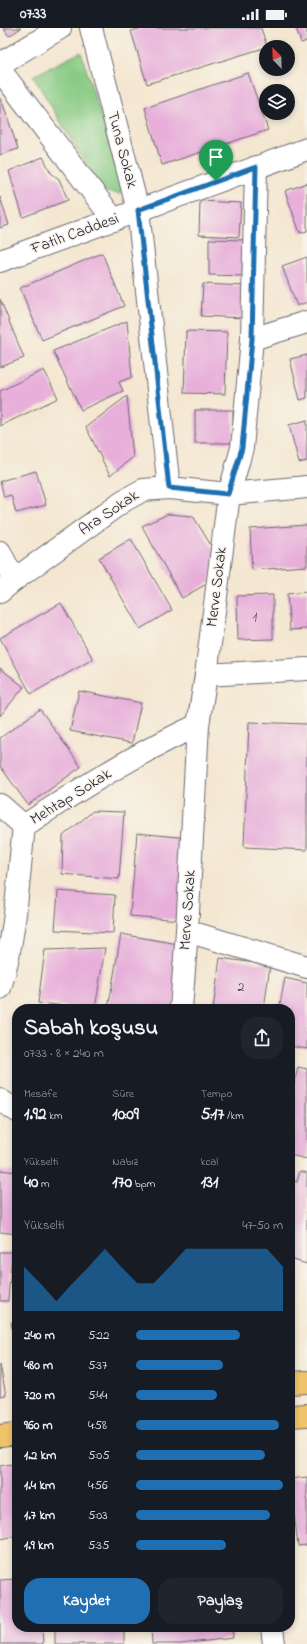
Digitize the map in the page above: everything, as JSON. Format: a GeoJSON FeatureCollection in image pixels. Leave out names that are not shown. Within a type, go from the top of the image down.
{"type":"FeatureCollection","features":[{"type":"Feature","properties":{"kind":"main road"},"geometry":{"type":"LineString","coordinates":[[295,1383],[307,1382]]}},
{"type":"Feature","properties":{"kind":"main road"},"geometry":{"type":"LineString","coordinates":[[295,1416],[307,1415]]}},
{"type":"Feature","properties":{"kind":"main road"},"geometry":{"type":"LineString","coordinates":[[0,1436],[12,1435]]}},
{"type":"Feature","properties":{"kind":"street"},"geometry":{"type":"LineString","coordinates":[[0,64],[60,28]]}},
{"type":"Feature","properties":{"kind":"street","name":"Tuna Sokak"},"geometry":{"type":"LineString","coordinates":[[90,28],[138,210],[169,488]]}},
{"type":"Feature","properties":{"kind":"street"},"geometry":{"type":"LineString","coordinates":[[0,70],[114,220]]}},
{"type":"Feature","properties":{"kind":"street","name":"Fatih Caddesi"},"geometry":{"type":"LineString","coordinates":[[0,261],[307,149]]}},
{"type":"Feature","properties":{"kind":"street","name":"Merve Sokak"},"geometry":{"type":"LineString","coordinates":[[181,1004],[187,931],[198,725],[206,675],[228,494],[242,448],[252,339],[256,167]]}},
{"type":"Feature","properties":{"kind":"street"},"geometry":{"type":"LineString","coordinates":[[252,339],[307,322]]}},
{"type":"Feature","properties":{"kind":"street","name":"Ara Sokak"},"geometry":{"type":"LineString","coordinates":[[7,586],[123,501],[143,490],[169,488],[228,494],[307,487]]}},
{"type":"Feature","properties":{"kind":"street"},"geometry":{"type":"LineString","coordinates":[[0,552],[7,586]]}},
{"type":"Feature","properties":{"kind":"street"},"geometry":{"type":"LineString","coordinates":[[206,675],[307,668]]}},
{"type":"Feature","properties":{"kind":"street","name":"Mehtap Sokak"},"geometry":{"type":"LineString","coordinates":[[0,988],[6,968],[16,901],[24,826],[58,804],[174,736],[198,725]]}},
{"type":"Feature","properties":{"kind":"street"},"geometry":{"type":"LineString","coordinates":[[0,805],[24,826]]}},
{"type":"Feature","properties":{"kind":"street"},"geometry":{"type":"LineString","coordinates":[[187,931],[307,967]]}},
{"type":"Feature","properties":{"kind":"street"},"geometry":{"type":"LineString","coordinates":[[0,1100],[12,1108]]}},
{"type":"Feature","properties":{"kind":"street"},"geometry":{"type":"LineString","coordinates":[[273,1632],[274,1644]]}},
{"type":"Feature","properties":{"kind":"green space"},"geometry":{"type":"Polygon","coordinates":[[[81,52],[123,188],[120,194],[107,192],[100,188],[33,76],[81,52]]]}},
{"type":"Feature","properties":{"kind":"building"},"geometry":{"type":"Polygon","coordinates":[[[3,28],[21,28],[9,36],[3,28]]]}},
{"type":"Feature","properties":{"kind":"building"},"geometry":{"type":"Polygon","coordinates":[[[142,28],[261,28],[265,40],[259,40],[259,49],[147,84],[131,31],[142,28]]]}},
{"type":"Feature","properties":{"kind":"building"},"geometry":{"type":"Polygon","coordinates":[[[296,28],[307,28],[307,41],[301,43],[296,28]]]}},
{"type":"Feature","properties":{"kind":"building"},"geometry":{"type":"Polygon","coordinates":[[[248,73],[259,104],[259,120],[264,120],[268,130],[162,165],[145,108],[248,73]]]}},
{"type":"Feature","properties":{"kind":"building"},"geometry":{"type":"Polygon","coordinates":[[[1,98],[18,149],[0,155],[0,99],[1,98]]]}},
{"type":"Feature","properties":{"kind":"building"},"geometry":{"type":"Polygon","coordinates":[[[43,157],[51,173],[59,179],[68,200],[23,217],[9,171],[43,157]]]}},
{"type":"Feature","properties":{"kind":"building"},"geometry":{"type":"Polygon","coordinates":[[[307,183],[307,231],[300,233],[285,191],[307,183]]]}},
{"type":"Feature","properties":{"kind":"building"},"geometry":{"type":"Polygon","coordinates":[[[0,197],[9,225],[0,228],[0,197]]]}},
{"type":"Feature","properties":{"kind":"building"},"geometry":{"type":"Polygon","coordinates":[[[200,201],[241,203],[239,237],[199,235],[200,201]]]}},
{"type":"Feature","properties":{"kind":"building"},"geometry":{"type":"Polygon","coordinates":[[[209,239],[246,240],[245,276],[209,275],[209,239]]]}},
{"type":"Feature","properties":{"kind":"building"},"geometry":{"type":"Polygon","coordinates":[[[102,253],[124,306],[42,340],[20,288],[102,253]]]}},
{"type":"Feature","properties":{"kind":"building"},"geometry":{"type":"Polygon","coordinates":[[[307,257],[307,302],[297,306],[282,266],[307,257]]]}},
{"type":"Feature","properties":{"kind":"building"},"geometry":{"type":"Polygon","coordinates":[[[203,284],[246,286],[244,318],[201,316],[203,284]]]}},
{"type":"Feature","properties":{"kind":"building"},"geometry":{"type":"Polygon","coordinates":[[[0,299],[24,358],[0,367],[0,299]]]}},
{"type":"Feature","properties":{"kind":"building"},"geometry":{"type":"Polygon","coordinates":[[[127,321],[132,377],[119,382],[123,391],[81,410],[53,351],[127,321]]]}},
{"type":"Feature","properties":{"kind":"building"},"geometry":{"type":"Polygon","coordinates":[[[186,331],[227,332],[225,394],[184,393],[186,331]]]}},
{"type":"Feature","properties":{"kind":"building"},"geometry":{"type":"Polygon","coordinates":[[[307,355],[307,398],[300,400],[290,359],[307,355]]]}},
{"type":"Feature","properties":{"kind":"building"},"geometry":{"type":"Polygon","coordinates":[[[44,370],[58,398],[0,426],[0,391],[44,370]]]}},
{"type":"Feature","properties":{"kind":"building"},"geometry":{"type":"Polygon","coordinates":[[[127,396],[133,457],[110,476],[86,427],[127,396]]]}},
{"type":"Feature","properties":{"kind":"building"},"geometry":{"type":"Polygon","coordinates":[[[195,410],[233,410],[233,443],[195,443],[195,410]]]}},
{"type":"Feature","properties":{"kind":"building"},"geometry":{"type":"Polygon","coordinates":[[[307,420],[307,461],[299,463],[289,425],[307,420]]]}},
{"type":"Feature","properties":{"kind":"building"},"geometry":{"type":"Polygon","coordinates":[[[36,471],[46,505],[16,513],[11,495],[4,497],[0,481],[36,471]]]}},
{"type":"Feature","properties":{"kind":"building"},"geometry":{"type":"Polygon","coordinates":[[[168,514],[193,516],[215,552],[210,582],[182,598],[142,526],[168,514]]]}},
{"type":"Feature","properties":{"kind":"building"},"geometry":{"type":"Polygon","coordinates":[[[307,525],[307,566],[252,570],[250,529],[307,525]]]}},
{"type":"Feature","properties":{"kind":"building"},"geometry":{"type":"Polygon","coordinates":[[[131,539],[172,610],[140,629],[99,558],[131,539]]]}},
{"type":"Feature","properties":{"kind":"building"},"geometry":{"type":"Polygon","coordinates":[[[307,592],[307,629],[290,630],[287,594],[307,592]]]}},
{"type":"Feature","properties":{"kind":"building"},"geometry":{"type":"Polygon","coordinates":[[[273,595],[273,639],[238,640],[237,596],[273,595]]]}},
{"type":"Feature","properties":{"kind":"building"},"geometry":{"type":"Polygon","coordinates":[[[61,603],[93,659],[31,694],[0,638],[61,603]]]}},
{"type":"Feature","properties":{"kind":"building"},"geometry":{"type":"Polygon","coordinates":[[[0,668],[24,687],[0,716],[0,668]]]}},
{"type":"Feature","properties":{"kind":"building"},"geometry":{"type":"Polygon","coordinates":[[[79,691],[141,703],[132,743],[70,731],[79,691]]]}},
{"type":"Feature","properties":{"kind":"building"},"geometry":{"type":"Polygon","coordinates":[[[40,709],[81,767],[28,805],[0,766],[0,738],[40,709]]]}},
{"type":"Feature","properties":{"kind":"building"},"geometry":{"type":"Polygon","coordinates":[[[249,722],[307,724],[307,850],[244,847],[249,722]]]}},
{"type":"Feature","properties":{"kind":"building"},"geometry":{"type":"Polygon","coordinates":[[[93,811],[124,812],[119,879],[62,874],[63,836],[93,811]]]}},
{"type":"Feature","properties":{"kind":"building"},"geometry":{"type":"Polygon","coordinates":[[[137,833],[188,838],[181,920],[130,916],[137,833]]]}},
{"type":"Feature","properties":{"kind":"building"},"geometry":{"type":"Polygon","coordinates":[[[58,891],[115,895],[113,933],[55,930],[58,891]]]}},
{"type":"Feature","properties":{"kind":"building"},"geometry":{"type":"Polygon","coordinates":[[[121,934],[184,945],[174,1004],[109,1004],[121,934]]]}},
{"type":"Feature","properties":{"kind":"building"},"geometry":{"type":"Polygon","coordinates":[[[105,948],[96,1004],[38,1003],[45,950],[105,948]]]}},
{"type":"Feature","properties":{"kind":"building"},"geometry":{"type":"Polygon","coordinates":[[[220,958],[270,965],[265,1004],[214,1004],[220,958]]]}},
{"type":"Feature","properties":{"kind":"building"},"geometry":{"type":"Polygon","coordinates":[[[285,978],[307,983],[307,1049],[295,1047],[295,1004],[280,1004],[285,978]]]}},
{"type":"Feature","properties":{"kind":"building"},"geometry":{"type":"Polygon","coordinates":[[[298,1067],[307,1069],[307,1159],[295,1156],[295,1079],[298,1067]]]}},
{"type":"Feature","properties":{"kind":"building"},"geometry":{"type":"Polygon","coordinates":[[[0,1170],[12,1171],[12,1233],[0,1232],[0,1170]]]}},
{"type":"Feature","properties":{"kind":"building"},"geometry":{"type":"Polygon","coordinates":[[[300,1171],[307,1173],[307,1264],[295,1260],[295,1181],[297,1182],[300,1171]]]}},
{"type":"Feature","properties":{"kind":"building"},"geometry":{"type":"Polygon","coordinates":[[[0,1252],[12,1252],[8,1301],[0,1301],[0,1252]]]}},
{"type":"Feature","properties":{"kind":"building"},"geometry":{"type":"Polygon","coordinates":[[[0,1365],[6,1395],[0,1396],[0,1365]]]}},
{"type":"Feature","properties":{"kind":"building"},"geometry":{"type":"Polygon","coordinates":[[[12,1464],[12,1537],[0,1539],[0,1466],[12,1464]]]}},
{"type":"Feature","properties":{"kind":"building"},"geometry":{"type":"Polygon","coordinates":[[[307,1477],[307,1545],[298,1546],[295,1521],[295,1478],[307,1477]]]}},
{"type":"Feature","properties":{"kind":"building"},"geometry":{"type":"Polygon","coordinates":[[[12,1579],[12,1632],[42,1632],[43,1644],[0,1644],[0,1580],[12,1579]]]}},
{"type":"Feature","properties":{"kind":"building"},"geometry":{"type":"Polygon","coordinates":[[[55,1632],[124,1632],[124,1644],[55,1644],[55,1632]]]}},
{"type":"Feature","properties":{"kind":"building"},"geometry":{"type":"Polygon","coordinates":[[[151,1632],[232,1632],[233,1638],[180,1644],[152,1644],[151,1632]]]}},
{"type":"Feature","properties":{"kind":"route"},"geometry":{"type":"LineString","coordinates":[[256,167],[252,339],[242,448],[228,494],[169,488],[138,210],[216,181],[256,167]]}}]}
